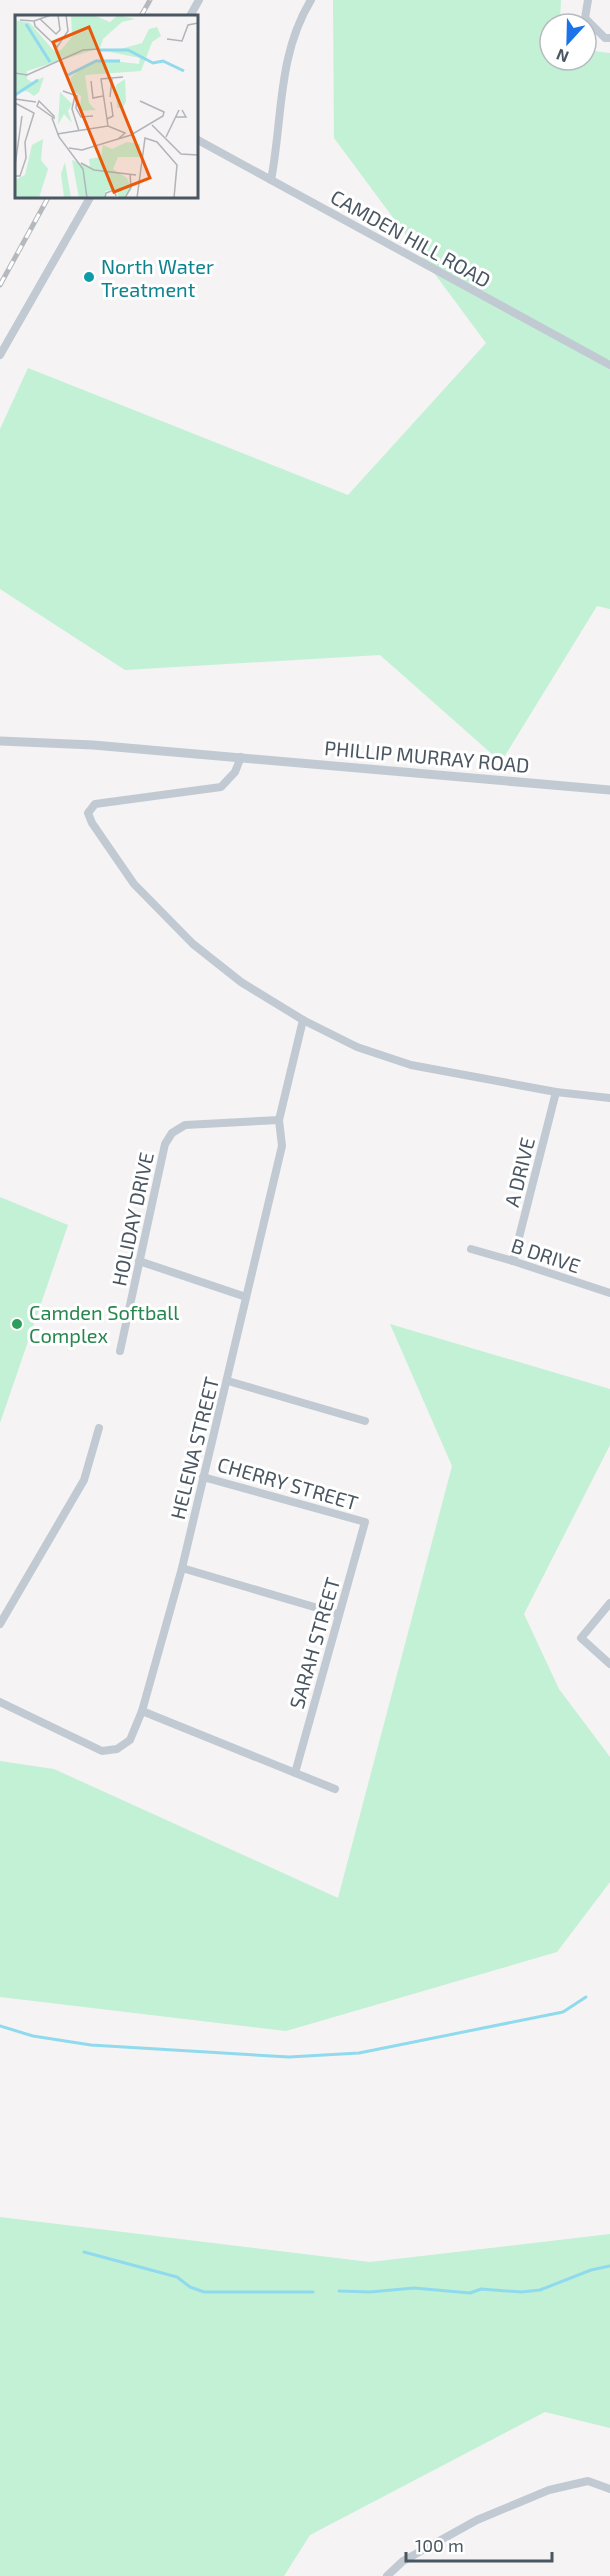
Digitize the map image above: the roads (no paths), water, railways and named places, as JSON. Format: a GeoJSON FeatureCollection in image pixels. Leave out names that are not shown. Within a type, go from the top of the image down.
{"type":"FeatureCollection","features":[{"type":"Feature","properties":{"kind":"street"},"geometry":{"type":"LineString","coordinates":[[191,15],[199,0]]}},
{"type":"Feature","properties":{"kind":"street"},"geometry":{"type":"LineString","coordinates":[[271,180],[285,66],[293,36],[311,0]]}},
{"type":"Feature","properties":{"kind":"street"},"geometry":{"type":"LineString","coordinates":[[588,0],[585,18],[605,38],[610,38]]}},
{"type":"Feature","properties":{"kind":"street","name":"CAMDEN HILL ROAD"},"geometry":{"type":"LineString","coordinates":[[198,140],[610,365]]}},
{"type":"Feature","properties":{"kind":"street"},"geometry":{"type":"LineString","coordinates":[[0,355],[90,198]]}},
{"type":"Feature","properties":{"kind":"street","name":"PHILLIP MURRAY ROAD"},"geometry":{"type":"LineString","coordinates":[[0,741],[93,745],[610,790]]}},
{"type":"Feature","properties":{"kind":"street"},"geometry":{"type":"LineString","coordinates":[[241,757],[235,772],[221,787],[95,804],[88,813],[92,823],[135,884],[194,944],[241,982],[303,1020],[357,1047],[411,1065],[556,1092],[610,1098]]}},
{"type":"Feature","properties":{"kind":"street","name":"HELENA STREET"},"geometry":{"type":"LineString","coordinates":[[0,1702],[102,1751],[117,1749],[130,1740],[142,1711],[182,1568],[228,1381],[282,1146],[279,1120],[303,1020]]}},
{"type":"Feature","properties":{"kind":"street","name":"A DRIVE"},"geometry":{"type":"LineString","coordinates":[[513,1261],[556,1092]]}},
{"type":"Feature","properties":{"kind":"street","name":"HOLIDAY DRIVE"},"geometry":{"type":"LineString","coordinates":[[120,1350],[165,1144],[172,1133],[186,1125],[279,1120]]}},
{"type":"Feature","properties":{"kind":"street","name":"B DRIVE"},"geometry":{"type":"LineString","coordinates":[[471,1250],[513,1261],[610,1293]]}},
{"type":"Feature","properties":{"kind":"street"},"geometry":{"type":"LineString","coordinates":[[139,1261],[246,1297]]}},
{"type":"Feature","properties":{"kind":"street"},"geometry":{"type":"LineString","coordinates":[[228,1381],[365,1421]]}},
{"type":"Feature","properties":{"kind":"street"},"geometry":{"type":"LineString","coordinates":[[0,1624],[84,1480],[99,1428]]}},
{"type":"Feature","properties":{"kind":"street","name":"CHERRY STREET"},"geometry":{"type":"LineString","coordinates":[[203,1476],[365,1522]]}},
{"type":"Feature","properties":{"kind":"street","name":"SARAH STREET"},"geometry":{"type":"LineString","coordinates":[[295,1773],[365,1522]]}},
{"type":"Feature","properties":{"kind":"street"},"geometry":{"type":"LineString","coordinates":[[182,1568],[338,1614]]}},
{"type":"Feature","properties":{"kind":"street"},"geometry":{"type":"LineString","coordinates":[[610,1603],[581,1638],[610,1663]]}},
{"type":"Feature","properties":{"kind":"street"},"geometry":{"type":"LineString","coordinates":[[142,1711],[335,1790]]}},
{"type":"Feature","properties":{"kind":"street"},"geometry":{"type":"LineString","coordinates":[[387,2576],[403,2560],[477,2520],[549,2490],[588,2481],[610,2489]]}},
{"type":"Feature","properties":{"kind":"waterway"},"geometry":{"type":"LineString","coordinates":[[0,2026],[33,2036],[91,2045],[289,2057],[359,2053],[563,2012],[586,1997]]}},
{"type":"Feature","properties":{"kind":"waterway"},"geometry":{"type":"LineString","coordinates":[[84,2252],[177,2277],[190,2287],[204,2292],[313,2292]]}},
{"type":"Feature","properties":{"kind":"waterway"},"geometry":{"type":"LineString","coordinates":[[339,2291],[370,2292],[414,2288],[470,2293],[481,2289],[521,2292],[540,2290],[591,2270],[610,2266]]}},
{"type":"Feature","properties":{"kind":"railway"},"geometry":{"type":"LineString","coordinates":[[142,15],[150,0]]}},
{"type":"Feature","properties":{"kind":"railway"},"geometry":{"type":"LineString","coordinates":[[0,285],[48,198]]}},
{"type":"Feature","properties":{"kind":"place","name":"North Water Treatment"},"geometry":{"type":"Point","coordinates":[89,277]}},
{"type":"Feature","properties":{"kind":"place","name":"Camden Softball Complex"},"geometry":{"type":"Point","coordinates":[17,1324]}}]}
